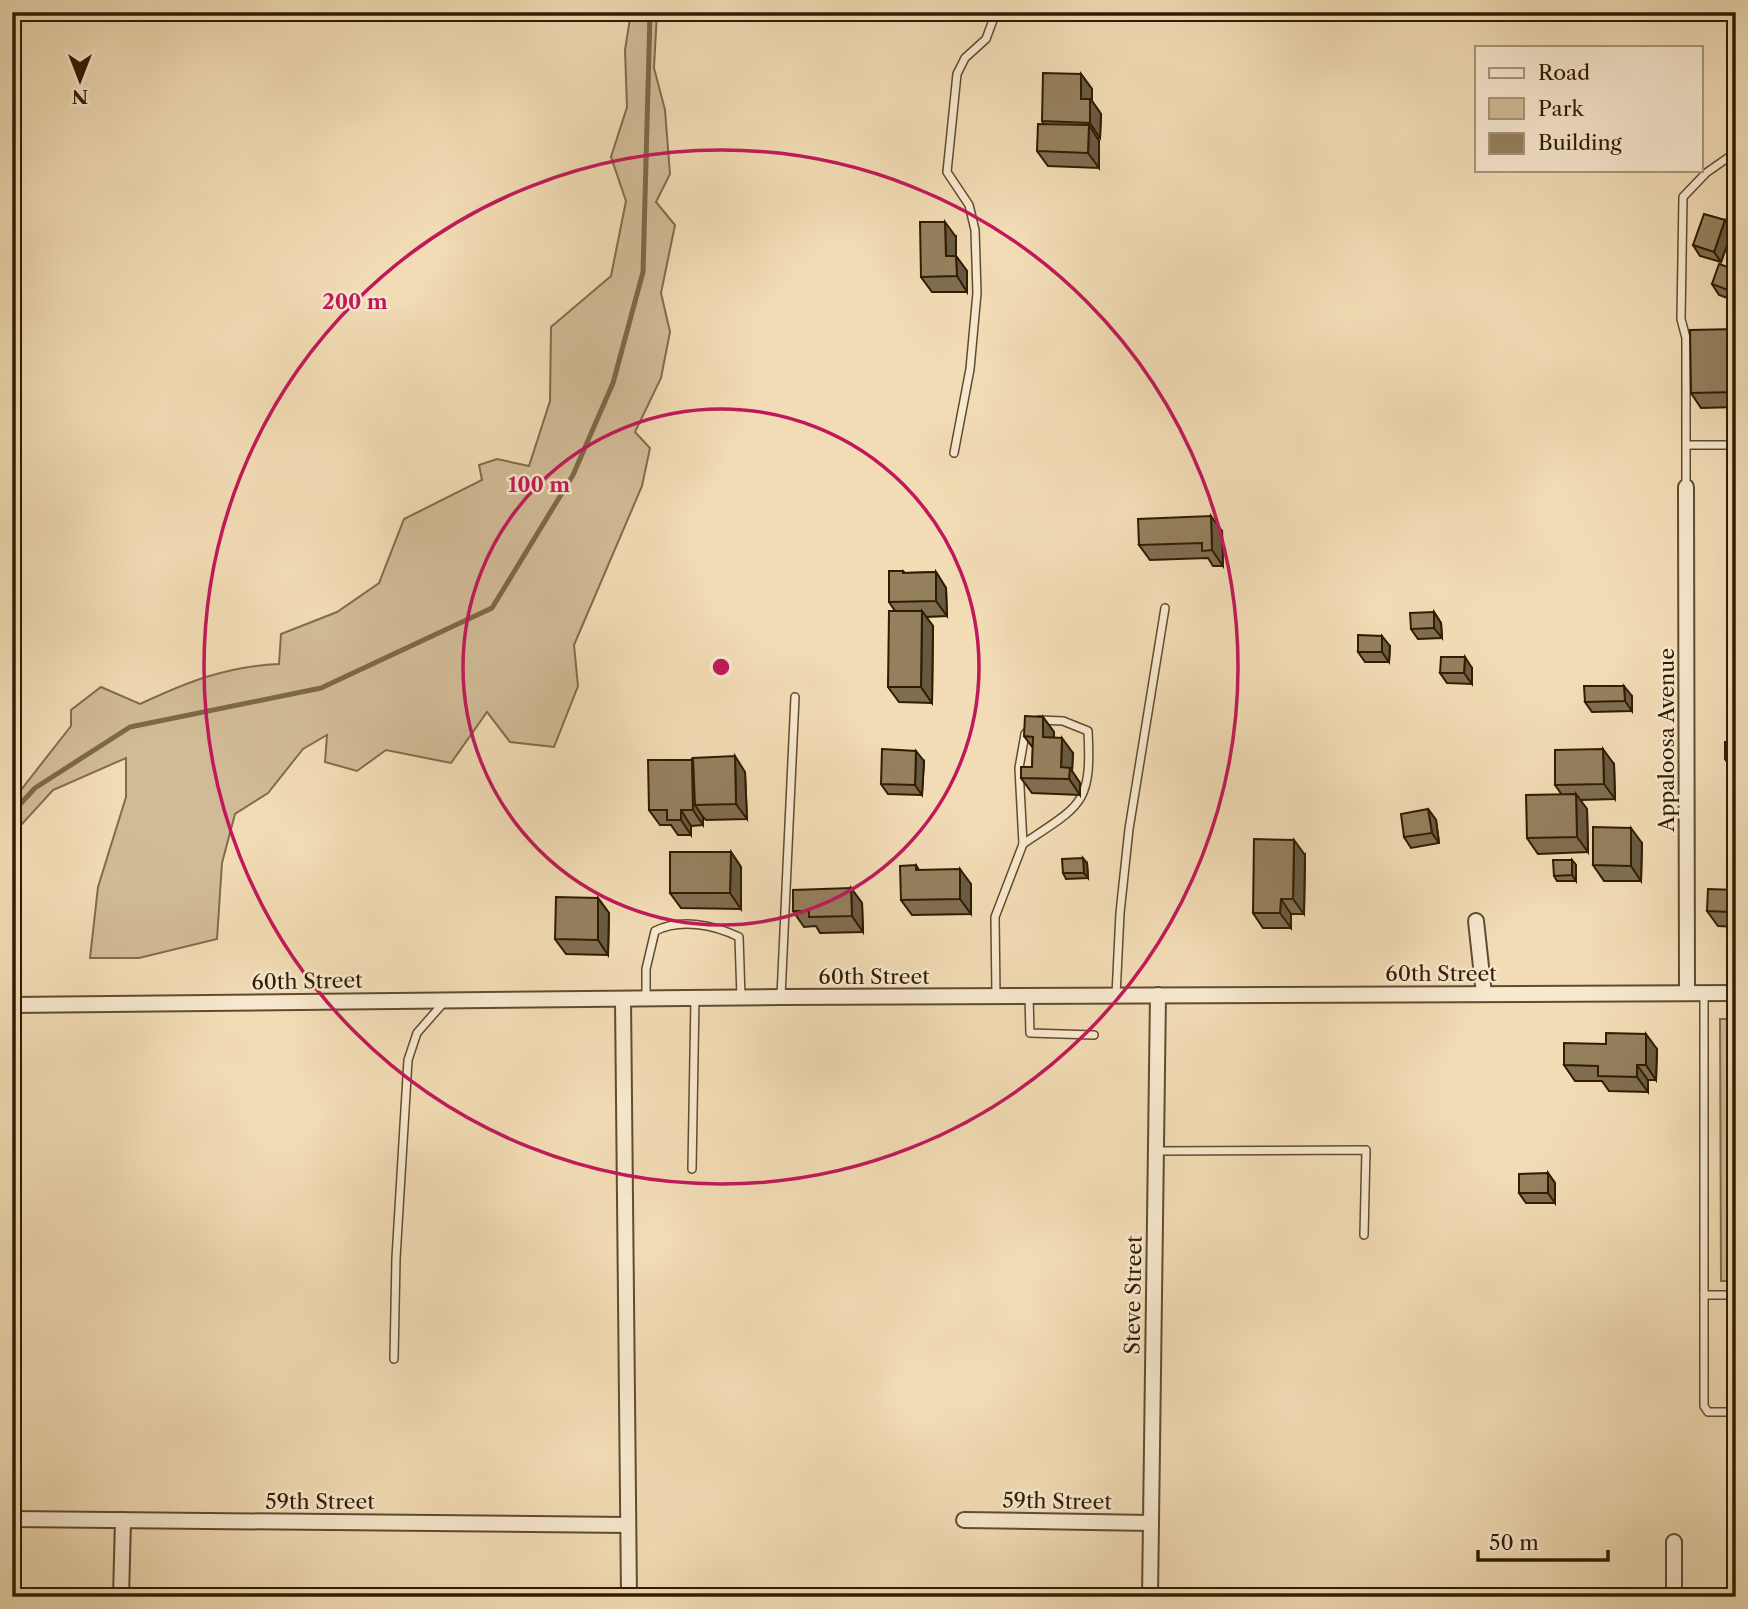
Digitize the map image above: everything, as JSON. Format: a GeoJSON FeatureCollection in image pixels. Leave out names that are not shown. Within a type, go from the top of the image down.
{"type":"FeatureCollection","features":[{"type":"Feature","properties":{"kind":"street","name":"Appaloosa Avenue"},"geometry":{"type":"LineString","coordinates":[[1686,487],[1687,993]]}},
{"type":"Feature","properties":{"kind":"street"},"geometry":{"type":"LineString","coordinates":[[1476,921],[1483,994]]}},
{"type":"Feature","properties":{"kind":"street","name":"60th Street"},"geometry":{"type":"LineString","coordinates":[[12,1005],[781,997],[1736,993]]}},
{"type":"Feature","properties":{"kind":"street","name":"Steve Street"},"geometry":{"type":"LineString","coordinates":[[1150,1597],[1158,995]]}},
{"type":"Feature","properties":{"kind":"street"},"geometry":{"type":"LineString","coordinates":[[622,999],[629,1597]]}},
{"type":"Feature","properties":{"kind":"street","name":"59th Street"},"geometry":{"type":"LineString","coordinates":[[12,1519],[628,1525]]}},
{"type":"Feature","properties":{"kind":"street"},"geometry":{"type":"LineString","coordinates":[[121,1597],[123,1520]]}},
{"type":"Feature","properties":{"kind":"street","name":"59th Street"},"geometry":{"type":"LineString","coordinates":[[964,1520],[1151,1523]]}},
{"type":"Feature","properties":{"kind":"street"},"geometry":{"type":"LineString","coordinates":[[1674,1542],[1674,1597]]}},
{"type":"Feature","properties":{"kind":"lane"},"geometry":{"type":"LineString","coordinates":[[954,453],[970,369],[977,293],[975,230],[969,205],[947,172],[957,75],[965,58],[986,39],[996,12]]}},
{"type":"Feature","properties":{"kind":"lane"},"geometry":{"type":"LineString","coordinates":[[1686,487],[1686,338],[1681,320],[1683,197],[1706,173],[1736,152]]}},
{"type":"Feature","properties":{"kind":"lane"},"geometry":{"type":"LineString","coordinates":[[1687,445],[1736,445]]}},
{"type":"Feature","properties":{"kind":"lane"},"geometry":{"type":"LineString","coordinates":[[1116,995],[1119,913],[1129,829],[1165,608]]}},
{"type":"Feature","properties":{"kind":"lane"},"geometry":{"type":"LineString","coordinates":[[781,997],[795,697]]}},
{"type":"Feature","properties":{"kind":"lane"},"geometry":{"type":"LineString","coordinates":[[996,996],[995,917],[1023,844],[1019,768],[1025,734],[1040,719],[1063,721],[1088,731],[1089,759],[1085,790],[1077,806],[1023,844]]}},
{"type":"Feature","properties":{"kind":"lane"},"geometry":{"type":"LineString","coordinates":[[646,999],[646,969],[655,931],[669,924],[719,927],[739,937],[741,998]]}},
{"type":"Feature","properties":{"kind":"lane"},"geometry":{"type":"LineString","coordinates":[[1704,993],[1704,1406],[1708,1412],[1736,1412]]}},
{"type":"Feature","properties":{"kind":"lane"},"geometry":{"type":"LineString","coordinates":[[1029,996],[1030,1033],[1094,1035]]}},
{"type":"Feature","properties":{"kind":"lane"},"geometry":{"type":"LineString","coordinates":[[692,1169],[695,998]]}},
{"type":"Feature","properties":{"kind":"lane"},"geometry":{"type":"LineString","coordinates":[[394,1359],[396,1258],[408,1060],[417,1033],[446,1001]]}},
{"type":"Feature","properties":{"kind":"lane"},"geometry":{"type":"LineString","coordinates":[[1156,1151],[1366,1150],[1364,1235]]}},
{"type":"Feature","properties":{"kind":"lane"},"geometry":{"type":"LineString","coordinates":[[1704,1295],[1736,1295]]}},
{"type":"Feature","properties":{"kind":"green space"},"geometry":{"type":"Polygon","coordinates":[[[631,12],[657,12],[654,68],[665,110],[670,174],[656,202],[675,225],[661,293],[670,332],[661,378],[635,432],[650,448],[642,486],[574,645],[578,686],[554,747],[510,742],[487,712],[451,763],[386,750],[357,771],[325,762],[327,735],[303,749],[268,793],[235,814],[222,863],[217,939],[139,958],[90,958],[98,887],[126,797],[126,758],[53,790],[12,835],[12,795],[17,795],[71,726],[71,710],[101,687],[140,704],[208,676],[242,668],[279,664],[281,634],[337,612],[379,583],[404,519],[482,480],[479,465],[497,459],[529,466],[550,401],[551,327],[611,276],[626,201],[611,157],[627,107],[625,50],[631,12]]]}},
{"type":"Feature","properties":{"kind":"green space"},"geometry":{"type":"Polygon","coordinates":[[[1720,1019],[1736,1019],[1736,1281],[1721,1281],[1720,1019]]]}},
{"type":"Feature","properties":{"kind":"building"},"geometry":{"type":"Polygon","coordinates":[[[1043,73],[1081,74],[1081,99],[1090,99],[1090,123],[1042,121],[1043,73]]]}},
{"type":"Feature","properties":{"kind":"building"},"geometry":{"type":"Polygon","coordinates":[[[1038,124],[1089,125],[1088,153],[1037,151],[1038,124]]]}},
{"type":"Feature","properties":{"kind":"building"},"geometry":{"type":"Polygon","coordinates":[[[1732,178],[1736,178],[1736,212],[1730,212],[1732,178]]]}},
{"type":"Feature","properties":{"kind":"building"},"geometry":{"type":"Polygon","coordinates":[[[1704,214],[1725,220],[1714,252],[1693,245],[1704,214]]]}},
{"type":"Feature","properties":{"kind":"building"},"geometry":{"type":"Polygon","coordinates":[[[920,222],[945,222],[946,256],[956,256],[957,276],[921,277],[920,222]]]}},
{"type":"Feature","properties":{"kind":"building"},"geometry":{"type":"Polygon","coordinates":[[[1719,264],[1736,270],[1736,293],[1712,284],[1719,264]]]}},
{"type":"Feature","properties":{"kind":"building"},"geometry":{"type":"Polygon","coordinates":[[[1736,329],[1736,392],[1691,393],[1690,330],[1736,329]]]}},
{"type":"Feature","properties":{"kind":"building"},"geometry":{"type":"Polygon","coordinates":[[[1727,480],[1736,480],[1736,516],[1727,516],[1727,480]]]}},
{"type":"Feature","properties":{"kind":"building"},"geometry":{"type":"Polygon","coordinates":[[[1211,516],[1212,550],[1202,551],[1202,543],[1139,545],[1138,519],[1211,516]]]}},
{"type":"Feature","properties":{"kind":"building"},"geometry":{"type":"Polygon","coordinates":[[[889,571],[936,572],[936,601],[889,602],[889,571]]]}},
{"type":"Feature","properties":{"kind":"building"},"geometry":{"type":"Polygon","coordinates":[[[889,611],[922,611],[921,687],[888,687],[889,611]]]}},
{"type":"Feature","properties":{"kind":"building"},"geometry":{"type":"Polygon","coordinates":[[[1434,612],[1434,628],[1411,629],[1410,613],[1434,612]]]}},
{"type":"Feature","properties":{"kind":"building"},"geometry":{"type":"Polygon","coordinates":[[[1358,635],[1382,636],[1382,652],[1358,652],[1358,635]]]}},
{"type":"Feature","properties":{"kind":"building"},"geometry":{"type":"Polygon","coordinates":[[[1441,657],[1465,657],[1464,673],[1440,673],[1441,657]]]}},
{"type":"Feature","properties":{"kind":"building"},"geometry":{"type":"Polygon","coordinates":[[[1584,686],[1624,686],[1625,701],[1585,702],[1584,686]]]}},
{"type":"Feature","properties":{"kind":"building"},"geometry":{"type":"Polygon","coordinates":[[[1025,716],[1043,717],[1043,737],[1062,738],[1061,767],[1070,768],[1069,779],[1021,778],[1021,767],[1032,767],[1033,737],[1024,736],[1025,716]]]}},
{"type":"Feature","properties":{"kind":"building"},"geometry":{"type":"Polygon","coordinates":[[[1725,742],[1736,742],[1736,759],[1725,759],[1725,742]]]}},
{"type":"Feature","properties":{"kind":"building"},"geometry":{"type":"Polygon","coordinates":[[[882,749],[916,751],[915,785],[881,784],[882,749]]]}},
{"type":"Feature","properties":{"kind":"building"},"geometry":{"type":"Polygon","coordinates":[[[1603,749],[1604,784],[1555,785],[1555,750],[1603,749]]]}},
{"type":"Feature","properties":{"kind":"building"},"geometry":{"type":"Polygon","coordinates":[[[735,756],[736,804],[695,805],[693,758],[735,756]]]}},
{"type":"Feature","properties":{"kind":"building"},"geometry":{"type":"Polygon","coordinates":[[[648,760],[692,760],[693,810],[681,810],[681,820],[667,820],[667,810],[649,810],[648,760]]]}},
{"type":"Feature","properties":{"kind":"building"},"geometry":{"type":"Polygon","coordinates":[[[1576,794],[1577,837],[1527,838],[1526,795],[1576,794]]]}},
{"type":"Feature","properties":{"kind":"building"},"geometry":{"type":"Polygon","coordinates":[[[1428,809],[1432,833],[1404,837],[1401,814],[1428,809]]]}},
{"type":"Feature","properties":{"kind":"building"},"geometry":{"type":"Polygon","coordinates":[[[1593,827],[1631,828],[1631,866],[1593,865],[1593,827]]]}},
{"type":"Feature","properties":{"kind":"building"},"geometry":{"type":"Polygon","coordinates":[[[1254,839],[1294,840],[1293,899],[1281,899],[1280,913],[1253,913],[1254,839]]]}},
{"type":"Feature","properties":{"kind":"building"},"geometry":{"type":"Polygon","coordinates":[[[670,852],[731,852],[730,893],[670,893],[670,852]]]}},
{"type":"Feature","properties":{"kind":"building"},"geometry":{"type":"Polygon","coordinates":[[[1083,858],[1084,873],[1063,873],[1062,859],[1083,858]]]}},
{"type":"Feature","properties":{"kind":"building"},"geometry":{"type":"Polygon","coordinates":[[[1553,860],[1572,860],[1572,875],[1554,876],[1553,860]]]}},
{"type":"Feature","properties":{"kind":"building"},"geometry":{"type":"Polygon","coordinates":[[[916,865],[916,870],[960,869],[960,899],[901,900],[900,866],[916,865]]]}},
{"type":"Feature","properties":{"kind":"building"},"geometry":{"type":"Polygon","coordinates":[[[851,888],[852,916],[809,917],[809,911],[793,911],[793,890],[851,888]]]}},
{"type":"Feature","properties":{"kind":"building"},"geometry":{"type":"Polygon","coordinates":[[[1708,889],[1736,890],[1736,919],[1731,919],[1731,912],[1707,911],[1708,889]]]}},
{"type":"Feature","properties":{"kind":"building"},"geometry":{"type":"Polygon","coordinates":[[[556,897],[598,898],[598,940],[555,939],[556,897]]]}},
{"type":"Feature","properties":{"kind":"building"},"geometry":{"type":"Polygon","coordinates":[[[1606,1033],[1646,1034],[1646,1065],[1637,1065],[1637,1077],[1598,1076],[1598,1066],[1564,1065],[1564,1043],[1606,1044],[1606,1033]]]}},
{"type":"Feature","properties":{"kind":"building"},"geometry":{"type":"Polygon","coordinates":[[[1548,1173],[1548,1193],[1519,1193],[1519,1174],[1548,1173]]]}},
{"type":"Feature","properties":{"kind":"waterway"},"geometry":{"type":"LineString","coordinates":[[12,813],[35,788],[130,727],[321,688],[492,608],[573,475],[613,383],[643,272],[650,14]]}}]}
